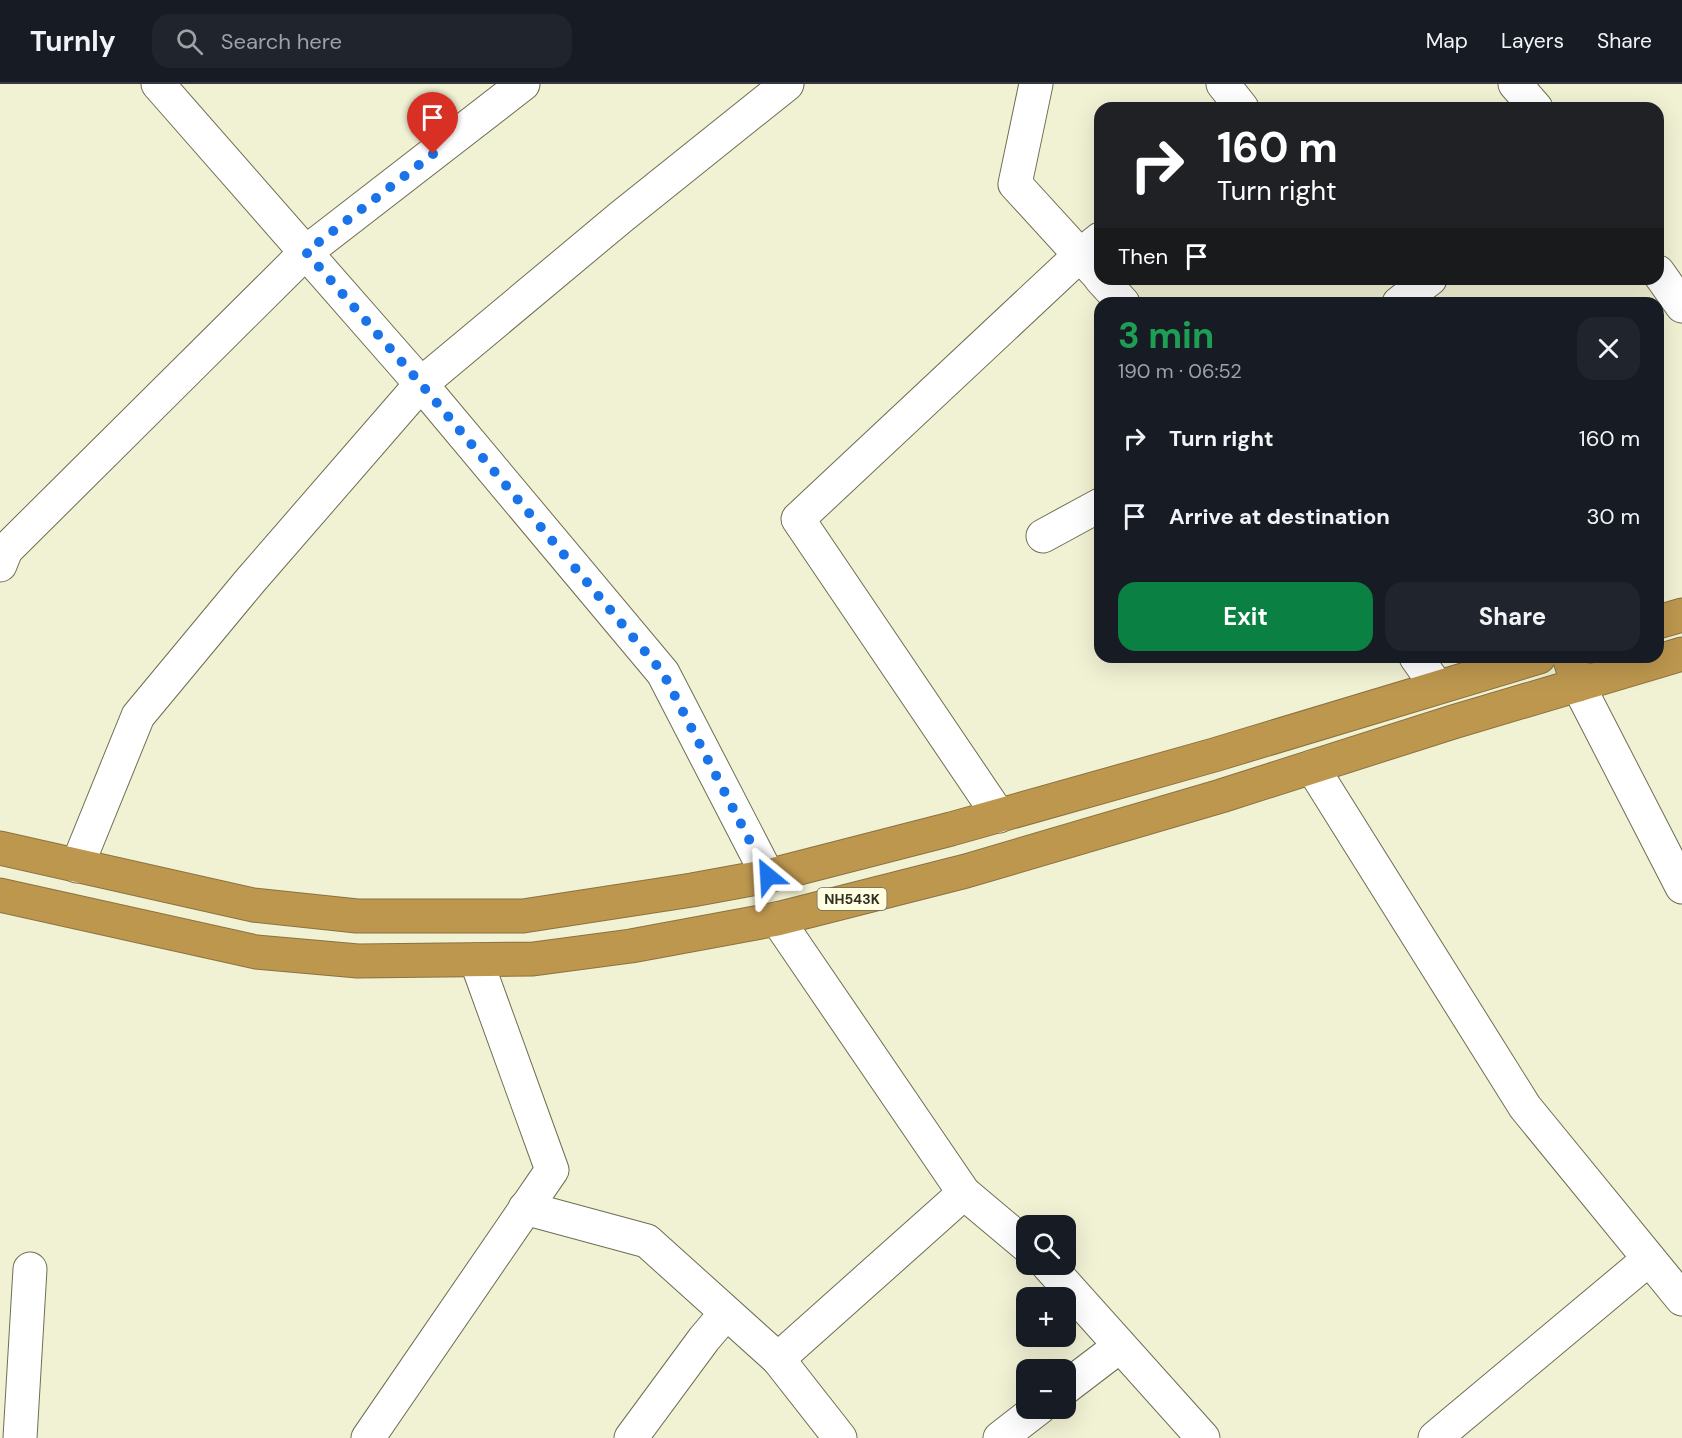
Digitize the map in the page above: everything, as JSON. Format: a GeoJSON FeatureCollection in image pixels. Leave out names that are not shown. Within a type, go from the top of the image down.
{"type":"FeatureCollection","features":[{"type":"Feature","properties":{"kind":"highway"},"geometry":{"type":"LineString","coordinates":[[1664,620],[1682,615]]}},
{"type":"Feature","properties":{"kind":"highway","name":"NH543K"},"geometry":{"type":"LineString","coordinates":[[1664,657],[1682,654]]}},
{"type":"Feature","properties":{"kind":"highway"},"geometry":{"type":"LineString","coordinates":[[0,848],[253,904],[357,916],[524,915],[692,890],[768,876],[999,816],[1214,755],[1519,663]]}},
{"type":"Feature","properties":{"kind":"highway","name":"NH543K"},"geometry":{"type":"LineString","coordinates":[[0,895],[256,952],[358,961],[533,958],[631,946],[777,919],[966,870],[1221,796],[1453,722],[1573,671],[1624,663]]}},
{"type":"Feature","properties":{"kind":"highway"},"geometry":{"type":"LineString","coordinates":[[1437,687],[1453,722]]}},
{"type":"Feature","properties":{"kind":"highway"},"geometry":{"type":"LineString","coordinates":[[63,909],[77,866]]}},
{"type":"Feature","properties":{"kind":"highway"},"geometry":{"type":"LineString","coordinates":[[768,876],[777,919]]}},
{"type":"Feature","properties":{"kind":"highway"},"geometry":{"type":"LineString","coordinates":[[471,916],[476,960]]}},
{"type":"Feature","properties":{"kind":"street"},"geometry":{"type":"LineString","coordinates":[[158,84],[421,384],[663,673],[768,876]]}},
{"type":"Feature","properties":{"kind":"street"},"geometry":{"type":"LineString","coordinates":[[2,554],[306,252],[524,84]]}},
{"type":"Feature","properties":{"kind":"street"},"geometry":{"type":"LineString","coordinates":[[77,866],[138,716],[250,581],[421,384],[621,217],[787,84]]}},
{"type":"Feature","properties":{"kind":"street"},"geometry":{"type":"LineString","coordinates":[[1036,84],[1015,184],[1094,262]]}},
{"type":"Feature","properties":{"kind":"street"},"geometry":{"type":"LineString","coordinates":[[1223,84],[1237,102]]}},
{"type":"Feature","properties":{"kind":"street"},"geometry":{"type":"LineString","coordinates":[[1515,84],[1531,102]]}},
{"type":"Feature","properties":{"kind":"street"},"geometry":{"type":"LineString","coordinates":[[999,816],[798,519],[1094,264]]}},
{"type":"Feature","properties":{"kind":"street"},"geometry":{"type":"LineString","coordinates":[[1664,280],[1682,306]]}},
{"type":"Feature","properties":{"kind":"street"},"geometry":{"type":"LineString","coordinates":[[1408,297],[1422,285]]}},
{"type":"Feature","properties":{"kind":"street"},"geometry":{"type":"LineString","coordinates":[[1043,536],[1094,508]]}},
{"type":"Feature","properties":{"kind":"street"},"geometry":{"type":"LineString","coordinates":[[1420,663],[1437,687]]}},
{"type":"Feature","properties":{"kind":"street"},"geometry":{"type":"LineString","coordinates":[[1573,671],[1682,886]]}},
{"type":"Feature","properties":{"kind":"street"},"geometry":{"type":"LineString","coordinates":[[1312,767],[1525,1107],[1682,1299]]}},
{"type":"Feature","properties":{"kind":"street"},"geometry":{"type":"LineString","coordinates":[[777,919],[964,1193],[1016,1237]]}},
{"type":"Feature","properties":{"kind":"street"},"geometry":{"type":"LineString","coordinates":[[368,1438],[552,1170],[476,960]]}},
{"type":"Feature","properties":{"kind":"street"},"geometry":{"type":"LineString","coordinates":[[778,1359],[964,1193]]}},
{"type":"Feature","properties":{"kind":"street"},"geometry":{"type":"LineString","coordinates":[[525,1208],[647,1241],[778,1359],[840,1438]]}},
{"type":"Feature","properties":{"kind":"street"},"geometry":{"type":"LineString","coordinates":[[1435,1438],[1649,1259]]}},
{"type":"Feature","properties":{"kind":"street"},"geometry":{"type":"LineString","coordinates":[[20,1438],[30,1269]]}},
{"type":"Feature","properties":{"kind":"street"},"geometry":{"type":"LineString","coordinates":[[1057,1275],[1203,1438]]}},
{"type":"Feature","properties":{"kind":"street"},"geometry":{"type":"LineString","coordinates":[[631,1438],[726,1313]]}},
{"type":"Feature","properties":{"kind":"street"},"geometry":{"type":"LineString","coordinates":[[1076,1380],[1120,1346]]}},
{"type":"Feature","properties":{"kind":"street"},"geometry":{"type":"LineString","coordinates":[[1000,1438],[1025,1419]]}},
{"type":"Feature","properties":{"kind":"route"},"geometry":{"type":"LineString","coordinates":[[433,154],[306,252],[421,384],[663,673],[768,876]]}}]}
